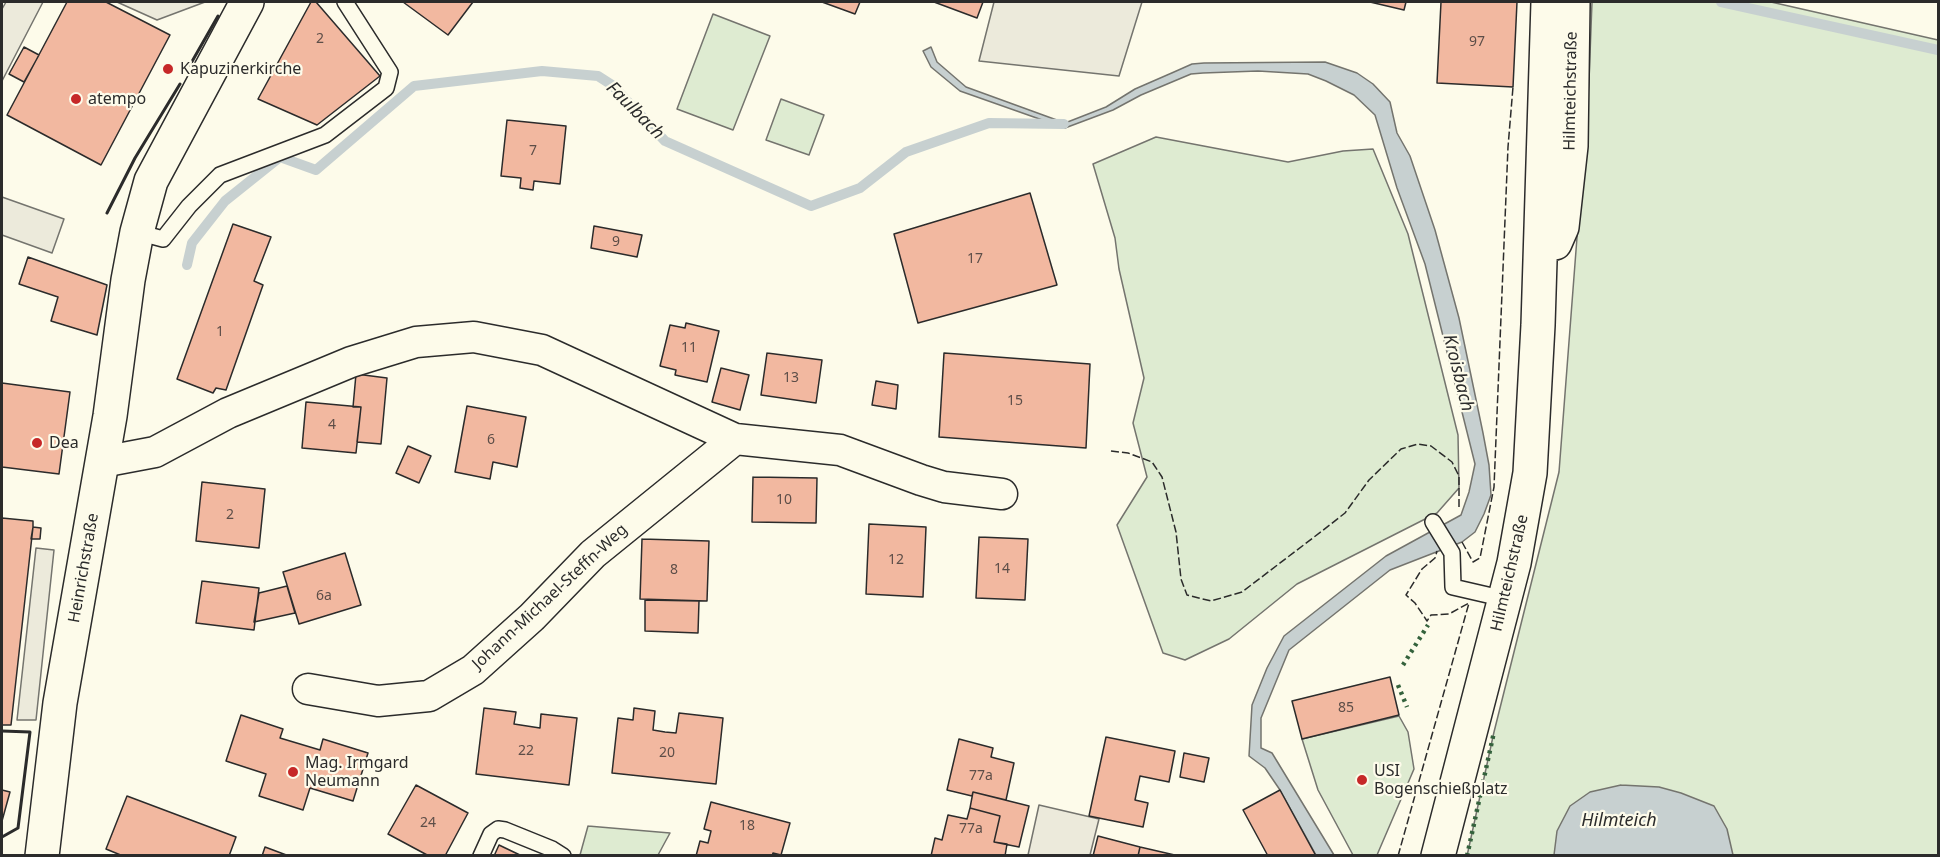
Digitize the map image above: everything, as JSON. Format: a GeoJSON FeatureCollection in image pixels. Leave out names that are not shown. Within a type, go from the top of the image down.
{"type":"FeatureCollection","features":[{"type":"Feature","properties":{"kind":"main road","name":"Heinrichstraße"},"geometry":{"type":"LineString","coordinates":[[42,855],[60,703],[102,462],[137,232],[151,181],[248,2]]}},
{"type":"Feature","properties":{"kind":"main road","name":"Hilmteichstraße"},"geometry":{"type":"LineString","coordinates":[[1438,855],[1505,599],[1525,512],[1530,473],[1540,284],[1548,2]]}},
{"type":"Feature","properties":{"kind":"main road","name":"Hilmteichstraße"},"geometry":{"type":"LineString","coordinates":[[1540,284],[1562,227],[1571,146],[1573,2]]}},
{"type":"Feature","properties":{"kind":"street"},"geometry":{"type":"LineString","coordinates":[[102,462],[155,452],[228,413],[351,362],[416,342],[474,337],[542,350],[735,439],[840,450],[944,487],[1002,494]]}},
{"type":"Feature","properties":{"kind":"street","name":"Johann-Michael-Steffn-Weg"},"geometry":{"type":"LineString","coordinates":[[308,689],[378,700],[429,696],[473,670],[532,617],[593,554],[735,439]]}},
{"type":"Feature","properties":{"kind":"lane"},"geometry":{"type":"LineString","coordinates":[[137,232],[163,239],[189,206],[220,175],[325,135],[386,88],[390,72],[345,2]]}},
{"type":"Feature","properties":{"kind":"lane"},"geometry":{"type":"LineString","coordinates":[[1433,522],[1452,553],[1453,587],[1505,599]]}},
{"type":"Feature","properties":{"kind":"lane"},"geometry":{"type":"LineString","coordinates":[[482,855],[491,834],[498,830],[505,830],[563,855]]}},
{"type":"Feature","properties":{"kind":"green space"},"geometry":{"type":"Polygon","coordinates":[[[1592,2],[1771,2],[1938,40],[1938,855],[1467,856],[1494,732],[1559,472],[1589,81],[1592,2]]]}},
{"type":"Feature","properties":{"kind":"green space"},"geometry":{"type":"Polygon","coordinates":[[[713,14],[770,36],[733,130],[677,109],[713,14]]]}},
{"type":"Feature","properties":{"kind":"green space"},"geometry":{"type":"Polygon","coordinates":[[[781,99],[824,115],[809,155],[766,140],[781,99]]]}},
{"type":"Feature","properties":{"kind":"green space"},"geometry":{"type":"Polygon","coordinates":[[[1156,137],[1288,162],[1343,151],[1373,149],[1408,234],[1458,435],[1459,488],[1437,513],[1297,584],[1229,639],[1185,660],[1163,653],[1117,525],[1147,477],[1133,423],[1144,378],[1119,269],[1115,238],[1093,164],[1156,137]]]}},
{"type":"Feature","properties":{"kind":"green space","name":"USI Bogenschießplatz"},"geometry":{"type":"Polygon","coordinates":[[[1399,716],[1408,732],[1414,769],[1377,855],[1353,855],[1318,790],[1302,739],[1399,716]]]}},
{"type":"Feature","properties":{"kind":"green space"},"geometry":{"type":"Polygon","coordinates":[[[588,826],[670,833],[658,855],[580,855],[588,826]]]}},
{"type":"Feature","properties":{"kind":"shaded area"},"geometry":{"type":"Polygon","coordinates":[[[6,2],[43,2],[2,81],[2,9],[6,2]]]}},
{"type":"Feature","properties":{"kind":"shaded area"},"geometry":{"type":"Polygon","coordinates":[[[117,2],[205,2],[157,20],[117,2]]]}},
{"type":"Feature","properties":{"kind":"shaded area"},"geometry":{"type":"Polygon","coordinates":[[[994,2],[1142,2],[1119,76],[979,61],[994,2]]]}},
{"type":"Feature","properties":{"kind":"shaded area"},"geometry":{"type":"Polygon","coordinates":[[[2,197],[64,219],[52,253],[2,235],[2,197]]]}},
{"type":"Feature","properties":{"kind":"shaded area"},"geometry":{"type":"Polygon","coordinates":[[[36,548],[54,550],[36,720],[17,720],[36,548]]]}},
{"type":"Feature","properties":{"kind":"shaded area"},"geometry":{"type":"Polygon","coordinates":[[[1039,805],[1099,819],[1090,855],[1028,855],[1039,805]]]}},
{"type":"Feature","properties":{"kind":"water","name":"Kroisbach"},"geometry":{"type":"Polygon","coordinates":[[[931,47],[937,62],[966,87],[1065,123],[1106,107],[1135,89],[1192,64],[1204,63],[1325,62],[1357,73],[1373,84],[1390,102],[1397,133],[1410,156],[1435,230],[1459,318],[1489,465],[1491,495],[1475,532],[1462,542],[1390,570],[1289,650],[1261,718],[1261,748],[1272,753],[1334,855],[1316,855],[1280,790],[1265,768],[1249,756],[1252,705],[1267,668],[1284,636],[1386,556],[1461,515],[1475,464],[1425,264],[1397,188],[1375,115],[1354,95],[1308,74],[1258,71],[1203,73],[1191,74],[1141,95],[1113,110],[1065,128],[960,91],[931,67],[923,51],[931,47]]]}},
{"type":"Feature","properties":{"kind":"water","name":"Hilmteich"},"geometry":{"type":"Polygon","coordinates":[[[1621,785],[1659,787],[1714,806],[1727,829],[1733,855],[1554,855],[1557,831],[1570,806],[1590,792],[1621,785]]]}},
{"type":"Feature","properties":{"kind":"building","name":"atempo"},"geometry":{"type":"Polygon","coordinates":[[[67,2],[106,2],[170,35],[101,165],[7,115],[67,2]]]}},
{"type":"Feature","properties":{"kind":"building"},"geometry":{"type":"Polygon","coordinates":[[[311,2],[316,2],[380,76],[317,125],[258,99],[311,2]]]}},
{"type":"Feature","properties":{"kind":"building"},"geometry":{"type":"Polygon","coordinates":[[[403,2],[473,2],[448,35],[403,2]]]}},
{"type":"Feature","properties":{"kind":"building"},"geometry":{"type":"Polygon","coordinates":[[[822,2],[860,2],[855,14],[822,2]]]}},
{"type":"Feature","properties":{"kind":"building"},"geometry":{"type":"Polygon","coordinates":[[[934,2],[983,2],[977,18],[934,2]]]}},
{"type":"Feature","properties":{"kind":"building"},"geometry":{"type":"Polygon","coordinates":[[[1370,2],[1406,2],[1404,10],[1370,2]]]}},
{"type":"Feature","properties":{"kind":"building"},"geometry":{"type":"Polygon","coordinates":[[[1441,2],[1517,2],[1513,87],[1437,83],[1441,2]]]}},
{"type":"Feature","properties":{"kind":"building"},"geometry":{"type":"Polygon","coordinates":[[[24,47],[39,55],[24,82],[9,74],[24,47]]]}},
{"type":"Feature","properties":{"kind":"building"},"geometry":{"type":"Polygon","coordinates":[[[507,120],[566,126],[560,184],[534,181],[533,190],[520,188],[521,178],[501,176],[507,120]]]}},
{"type":"Feature","properties":{"kind":"building"},"geometry":{"type":"Polygon","coordinates":[[[1030,193],[1057,285],[918,323],[894,234],[1030,193]]]}},
{"type":"Feature","properties":{"kind":"building"},"geometry":{"type":"Polygon","coordinates":[[[233,224],[271,237],[254,281],[263,285],[226,390],[216,388],[213,393],[177,379],[233,224]]]}},
{"type":"Feature","properties":{"kind":"building"},"geometry":{"type":"Polygon","coordinates":[[[594,226],[642,235],[637,257],[591,248],[594,226]]]}},
{"type":"Feature","properties":{"kind":"building"},"geometry":{"type":"Polygon","coordinates":[[[28,257],[107,285],[97,335],[51,321],[58,297],[19,284],[28,257]]]}},
{"type":"Feature","properties":{"kind":"building"},"geometry":{"type":"Polygon","coordinates":[[[686,323],[719,331],[707,382],[675,375],[676,370],[660,366],[670,325],[685,328],[686,323]]]}},
{"type":"Feature","properties":{"kind":"building"},"geometry":{"type":"Polygon","coordinates":[[[767,353],[822,360],[816,403],[761,395],[767,353]]]}},
{"type":"Feature","properties":{"kind":"building"},"geometry":{"type":"Polygon","coordinates":[[[944,353],[1090,364],[1086,448],[939,437],[944,353]]]}},
{"type":"Feature","properties":{"kind":"building"},"geometry":{"type":"Polygon","coordinates":[[[721,368],[749,375],[740,410],[712,402],[721,368]]]}},
{"type":"Feature","properties":{"kind":"building"},"geometry":{"type":"Polygon","coordinates":[[[356,374],[387,378],[381,444],[357,442],[361,407],[353,407],[356,374]]]}},
{"type":"Feature","properties":{"kind":"building"},"geometry":{"type":"Polygon","coordinates":[[[876,381],[898,385],[896,409],[872,405],[876,381]]]}},
{"type":"Feature","properties":{"kind":"building"},"geometry":{"type":"Polygon","coordinates":[[[2,383],[70,392],[59,474],[2,467],[2,383]]]}},
{"type":"Feature","properties":{"kind":"building"},"geometry":{"type":"Polygon","coordinates":[[[306,402],[361,407],[356,453],[302,448],[306,402]]]}},
{"type":"Feature","properties":{"kind":"building"},"geometry":{"type":"Polygon","coordinates":[[[467,406],[526,417],[517,467],[493,462],[490,479],[455,472],[467,406]]]}},
{"type":"Feature","properties":{"kind":"building"},"geometry":{"type":"Polygon","coordinates":[[[408,446],[431,456],[419,483],[396,473],[408,446]]]}},
{"type":"Feature","properties":{"kind":"building"},"geometry":{"type":"Polygon","coordinates":[[[753,477],[817,478],[816,523],[752,522],[753,477]]]}},
{"type":"Feature","properties":{"kind":"building"},"geometry":{"type":"Polygon","coordinates":[[[202,482],[265,489],[259,548],[196,541],[202,482]]]}},
{"type":"Feature","properties":{"kind":"building"},"geometry":{"type":"Polygon","coordinates":[[[2,518],[33,521],[11,725],[2,725],[2,518]]]}},
{"type":"Feature","properties":{"kind":"building"},"geometry":{"type":"Polygon","coordinates":[[[869,524],[926,527],[923,597],[866,594],[869,524]]]}},
{"type":"Feature","properties":{"kind":"building"},"geometry":{"type":"Polygon","coordinates":[[[33,527],[41,528],[40,539],[31,539],[33,527]]]}},
{"type":"Feature","properties":{"kind":"building"},"geometry":{"type":"Polygon","coordinates":[[[979,537],[1028,539],[1025,600],[976,598],[979,537]]]}},
{"type":"Feature","properties":{"kind":"building"},"geometry":{"type":"Polygon","coordinates":[[[642,539],[709,541],[707,601],[640,599],[642,539]]]}},
{"type":"Feature","properties":{"kind":"building"},"geometry":{"type":"Polygon","coordinates":[[[345,553],[361,605],[299,624],[283,572],[345,553]]]}},
{"type":"Feature","properties":{"kind":"building"},"geometry":{"type":"Polygon","coordinates":[[[202,581],[259,588],[254,630],[196,623],[202,581]]]}},
{"type":"Feature","properties":{"kind":"building"},"geometry":{"type":"Polygon","coordinates":[[[287,586],[295,613],[254,622],[259,593],[287,586]]]}},
{"type":"Feature","properties":{"kind":"building"},"geometry":{"type":"Polygon","coordinates":[[[645,600],[699,601],[698,633],[645,631],[645,600]]]}},
{"type":"Feature","properties":{"kind":"building"},"geometry":{"type":"Polygon","coordinates":[[[1390,677],[1399,715],[1302,739],[1292,701],[1390,677]]]}},
{"type":"Feature","properties":{"kind":"building"},"geometry":{"type":"Polygon","coordinates":[[[484,708],[516,712],[514,724],[540,728],[541,714],[577,718],[569,785],[476,774],[484,708]]]}},
{"type":"Feature","properties":{"kind":"building"},"geometry":{"type":"Polygon","coordinates":[[[634,708],[655,711],[653,730],[665,732],[676,733],[679,713],[723,718],[716,784],[612,773],[618,718],[633,720],[634,708]]]}},
{"type":"Feature","properties":{"kind":"building"},"geometry":{"type":"Polygon","coordinates":[[[241,715],[283,729],[280,738],[320,750],[323,739],[368,753],[353,801],[310,788],[303,810],[259,796],[266,774],[226,761],[241,715]]]}},
{"type":"Feature","properties":{"kind":"building"},"geometry":{"type":"Polygon","coordinates":[[[1106,737],[1175,751],[1169,782],[1140,776],[1135,800],[1148,803],[1143,827],[1089,816],[1106,737]]]}},
{"type":"Feature","properties":{"kind":"building"},"geometry":{"type":"Polygon","coordinates":[[[959,739],[993,748],[991,757],[1014,763],[1006,800],[973,792],[972,796],[947,790],[959,739]]]}},
{"type":"Feature","properties":{"kind":"building"},"geometry":{"type":"Polygon","coordinates":[[[1184,753],[1209,758],[1204,782],[1180,777],[1184,753]]]}},
{"type":"Feature","properties":{"kind":"building"},"geometry":{"type":"Polygon","coordinates":[[[416,785],[468,813],[445,856],[429,856],[388,834],[416,785]]]}},
{"type":"Feature","properties":{"kind":"building"},"geometry":{"type":"Polygon","coordinates":[[[2,790],[10,792],[2,821],[2,790]]]}},
{"type":"Feature","properties":{"kind":"building"},"geometry":{"type":"Polygon","coordinates":[[[1280,790],[1316,856],[1268,856],[1243,810],[1280,790]]]}},
{"type":"Feature","properties":{"kind":"building"},"geometry":{"type":"Polygon","coordinates":[[[973,792],[1029,806],[1019,847],[994,842],[1000,816],[970,808],[973,792]]]}},
{"type":"Feature","properties":{"kind":"building"},"geometry":{"type":"Polygon","coordinates":[[[127,796],[236,837],[229,856],[123,856],[106,849],[127,796]]]}},
{"type":"Feature","properties":{"kind":"building"},"geometry":{"type":"Polygon","coordinates":[[[711,802],[790,823],[781,855],[773,853],[772,856],[696,856],[700,841],[708,843],[711,831],[704,829],[711,802]]]}},
{"type":"Feature","properties":{"kind":"building"},"geometry":{"type":"Polygon","coordinates":[[[970,808],[1000,816],[994,842],[1007,844],[1005,856],[931,856],[935,838],[942,840],[948,815],[967,819],[970,808]]]}},
{"type":"Feature","properties":{"kind":"building"},"geometry":{"type":"Polygon","coordinates":[[[1098,836],[1140,847],[1138,856],[1093,856],[1098,836]]]}},
{"type":"Feature","properties":{"kind":"building"},"geometry":{"type":"Polygon","coordinates":[[[499,845],[522,856],[494,856],[499,845]]]}},
{"type":"Feature","properties":{"kind":"building"},"geometry":{"type":"Polygon","coordinates":[[[265,847],[289,856],[262,856],[265,847]]]}},
{"type":"Feature","properties":{"kind":"building"},"geometry":{"type":"Polygon","coordinates":[[[1140,847],[1179,856],[1138,856],[1140,847]]]}},
{"type":"Feature","properties":{"kind":"waterway"},"geometry":{"type":"LineString","coordinates":[[1721,2],[1938,50]]}},
{"type":"Feature","properties":{"kind":"waterway","name":"Faulbach"},"geometry":{"type":"LineString","coordinates":[[187,265],[192,243],[225,201],[280,157],[316,170],[414,86],[542,71],[598,76],[612,85],[665,141],[811,206],[860,188],[906,152],[989,123],[1064,124]]}},
{"type":"Feature","properties":{"kind":"hedge"},"geometry":{"type":"LineString","coordinates":[[1403,665],[1428,625]]}},
{"type":"Feature","properties":{"kind":"hedge"},"geometry":{"type":"LineString","coordinates":[[1398,685],[1407,707]]}},
{"type":"Feature","properties":{"kind":"hedge"},"geometry":{"type":"LineString","coordinates":[[1467,856],[1494,732]]}},
{"type":"Feature","properties":{"kind":"fence"},"geometry":{"type":"LineString","coordinates":[[1462,542],[1473,562],[1480,558],[1494,487],[1508,147],[1513,87]]}},
{"type":"Feature","properties":{"kind":"fence"},"geometry":{"type":"LineString","coordinates":[[1111,451],[1128,453],[1152,462],[1162,477],[1176,532],[1181,579],[1187,595],[1211,601],[1242,592],[1345,513],[1369,480],[1401,449],[1418,444],[1431,446],[1452,462],[1459,476],[1459,509]]}},
{"type":"Feature","properties":{"kind":"fence"},"geometry":{"type":"LineString","coordinates":[[1398,856],[1469,603],[1449,614],[1431,615],[1427,621],[1415,603],[1406,595],[1422,569],[1435,558],[1437,551]]}},
{"type":"Feature","properties":{"kind":"wall"},"geometry":{"type":"LineString","coordinates":[[190,65],[218,16]]}},
{"type":"Feature","properties":{"kind":"wall"},"geometry":{"type":"LineString","coordinates":[[107,213],[135,158],[180,84]]}},
{"type":"Feature","properties":{"kind":"wall"},"geometry":{"type":"LineString","coordinates":[[2,731],[30,732],[18,828],[2,837]]}},
{"type":"Feature","properties":{"kind":"place","name":"Kapuzinerkirche"},"geometry":{"type":"Point","coordinates":[168,69]}},
{"type":"Feature","properties":{"kind":"place","name":"atempo"},"geometry":{"type":"Point","coordinates":[76,99]}},
{"type":"Feature","properties":{"kind":"place","name":"Dea"},"geometry":{"type":"Point","coordinates":[37,443]}},
{"type":"Feature","properties":{"kind":"place","name":"Mag. Irmgard Neumann"},"geometry":{"type":"Point","coordinates":[293,772]}},
{"type":"Feature","properties":{"kind":"place","name":"USI Bogenschießplatz"},"geometry":{"type":"Point","coordinates":[1362,780]}}]}
